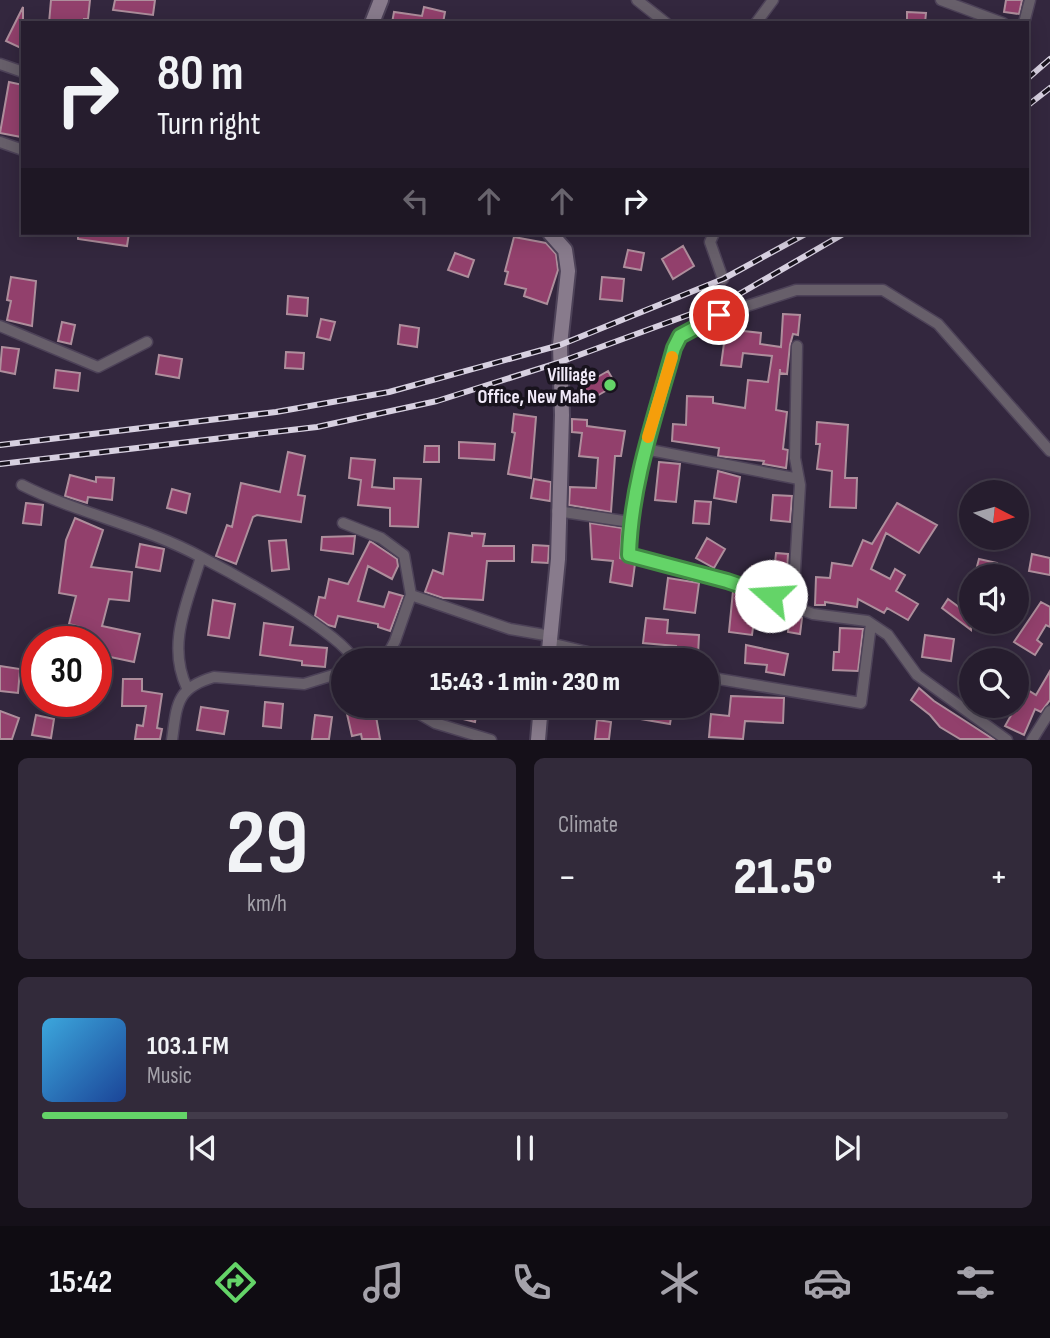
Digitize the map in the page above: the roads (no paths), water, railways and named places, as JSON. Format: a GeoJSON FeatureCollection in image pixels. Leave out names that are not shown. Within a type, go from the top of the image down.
{"type":"FeatureCollection","features":[{"type":"Feature","properties":{"kind":"main road"},"geometry":{"type":"LineString","coordinates":[[373,21],[381,0]]}},
{"type":"Feature","properties":{"kind":"main road"},"geometry":{"type":"LineString","coordinates":[[550,648],[558,559],[562,415],[560,345],[568,261],[565,250],[552,235]]}},
{"type":"Feature","properties":{"kind":"main road"},"geometry":{"type":"LineString","coordinates":[[538,740],[540,718]]}},
{"type":"Feature","properties":{"kind":"street"},"geometry":{"type":"LineString","coordinates":[[637,0],[663,21]]}},
{"type":"Feature","properties":{"kind":"street"},"geometry":{"type":"LineString","coordinates":[[757,21],[773,0]]}},
{"type":"Feature","properties":{"kind":"street"},"geometry":{"type":"LineString","coordinates":[[942,0],[998,21]]}},
{"type":"Feature","properties":{"kind":"street"},"geometry":{"type":"LineString","coordinates":[[1025,21],[1030,0]]}},
{"type":"Feature","properties":{"kind":"street"},"geometry":{"type":"LineString","coordinates":[[0,64],[21,71]]}},
{"type":"Feature","properties":{"kind":"street"},"geometry":{"type":"LineString","coordinates":[[0,142],[21,149]]}},
{"type":"Feature","properties":{"kind":"street"},"geometry":{"type":"LineString","coordinates":[[713,235],[710,242],[723,279]]}},
{"type":"Feature","properties":{"kind":"street"},"geometry":{"type":"LineString","coordinates":[[1007,740],[917,675],[888,635],[871,624],[813,614],[793,604],[727,581],[629,555],[630,522],[645,449],[674,348],[680,336],[719,315],[796,290],[883,290],[938,324],[1050,452]]}},
{"type":"Feature","properties":{"kind":"street"},"geometry":{"type":"LineString","coordinates":[[0,326],[98,367],[147,342]]}},
{"type":"Feature","properties":{"kind":"street"},"geometry":{"type":"LineString","coordinates":[[793,604],[799,536],[799,479],[795,446],[797,346]]}},
{"type":"Feature","properties":{"kind":"street"},"geometry":{"type":"LineString","coordinates":[[645,449],[799,479]]}},
{"type":"Feature","properties":{"kind":"street"},"geometry":{"type":"LineString","coordinates":[[22,485],[55,502],[168,541],[233,573],[332,636],[343,648]]}},
{"type":"Feature","properties":{"kind":"street"},"geometry":{"type":"LineString","coordinates":[[558,511],[630,522]]}},
{"type":"Feature","properties":{"kind":"street"},"geometry":{"type":"LineString","coordinates":[[343,523],[381,538],[404,555],[411,595],[391,648]]}},
{"type":"Feature","properties":{"kind":"street"},"geometry":{"type":"LineString","coordinates":[[187,688],[179,671],[176,645],[201,557]]}},
{"type":"Feature","properties":{"kind":"street"},"geometry":{"type":"LineString","coordinates":[[411,595],[510,629],[581,648]]}},
{"type":"Feature","properties":{"kind":"street"},"geometry":{"type":"LineString","coordinates":[[719,679],[861,702],[871,624]]}},
{"type":"Feature","properties":{"kind":"street"},"geometry":{"type":"LineString","coordinates":[[173,740],[179,700],[187,688],[214,677],[304,684],[331,676]]}},
{"type":"Feature","properties":{"kind":"street"},"geometry":{"type":"LineString","coordinates":[[1050,711],[1035,736],[1050,738]]}},
{"type":"Feature","properties":{"kind":"street"},"geometry":{"type":"LineString","coordinates":[[426,718],[491,740]]}},
{"type":"Feature","properties":{"kind":"railway"},"geometry":{"type":"LineString","coordinates":[[1029,77],[1050,59]]}},
{"type":"Feature","properties":{"kind":"railway"},"geometry":{"type":"LineString","coordinates":[[1029,104],[1050,88]]}},
{"type":"Feature","properties":{"kind":"railway"},"geometry":{"type":"LineString","coordinates":[[0,445],[276,412],[389,392],[560,345],[723,279],[803,235]]}},
{"type":"Feature","properties":{"kind":"railway"},"geometry":{"type":"LineString","coordinates":[[0,464],[317,427],[437,401],[560,362],[729,300],[842,235]]}},
{"type":"Feature","properties":{"kind":"place","name":"Villiage Office, New Mahe"},"geometry":{"type":"Point","coordinates":[610,385]}}]}
